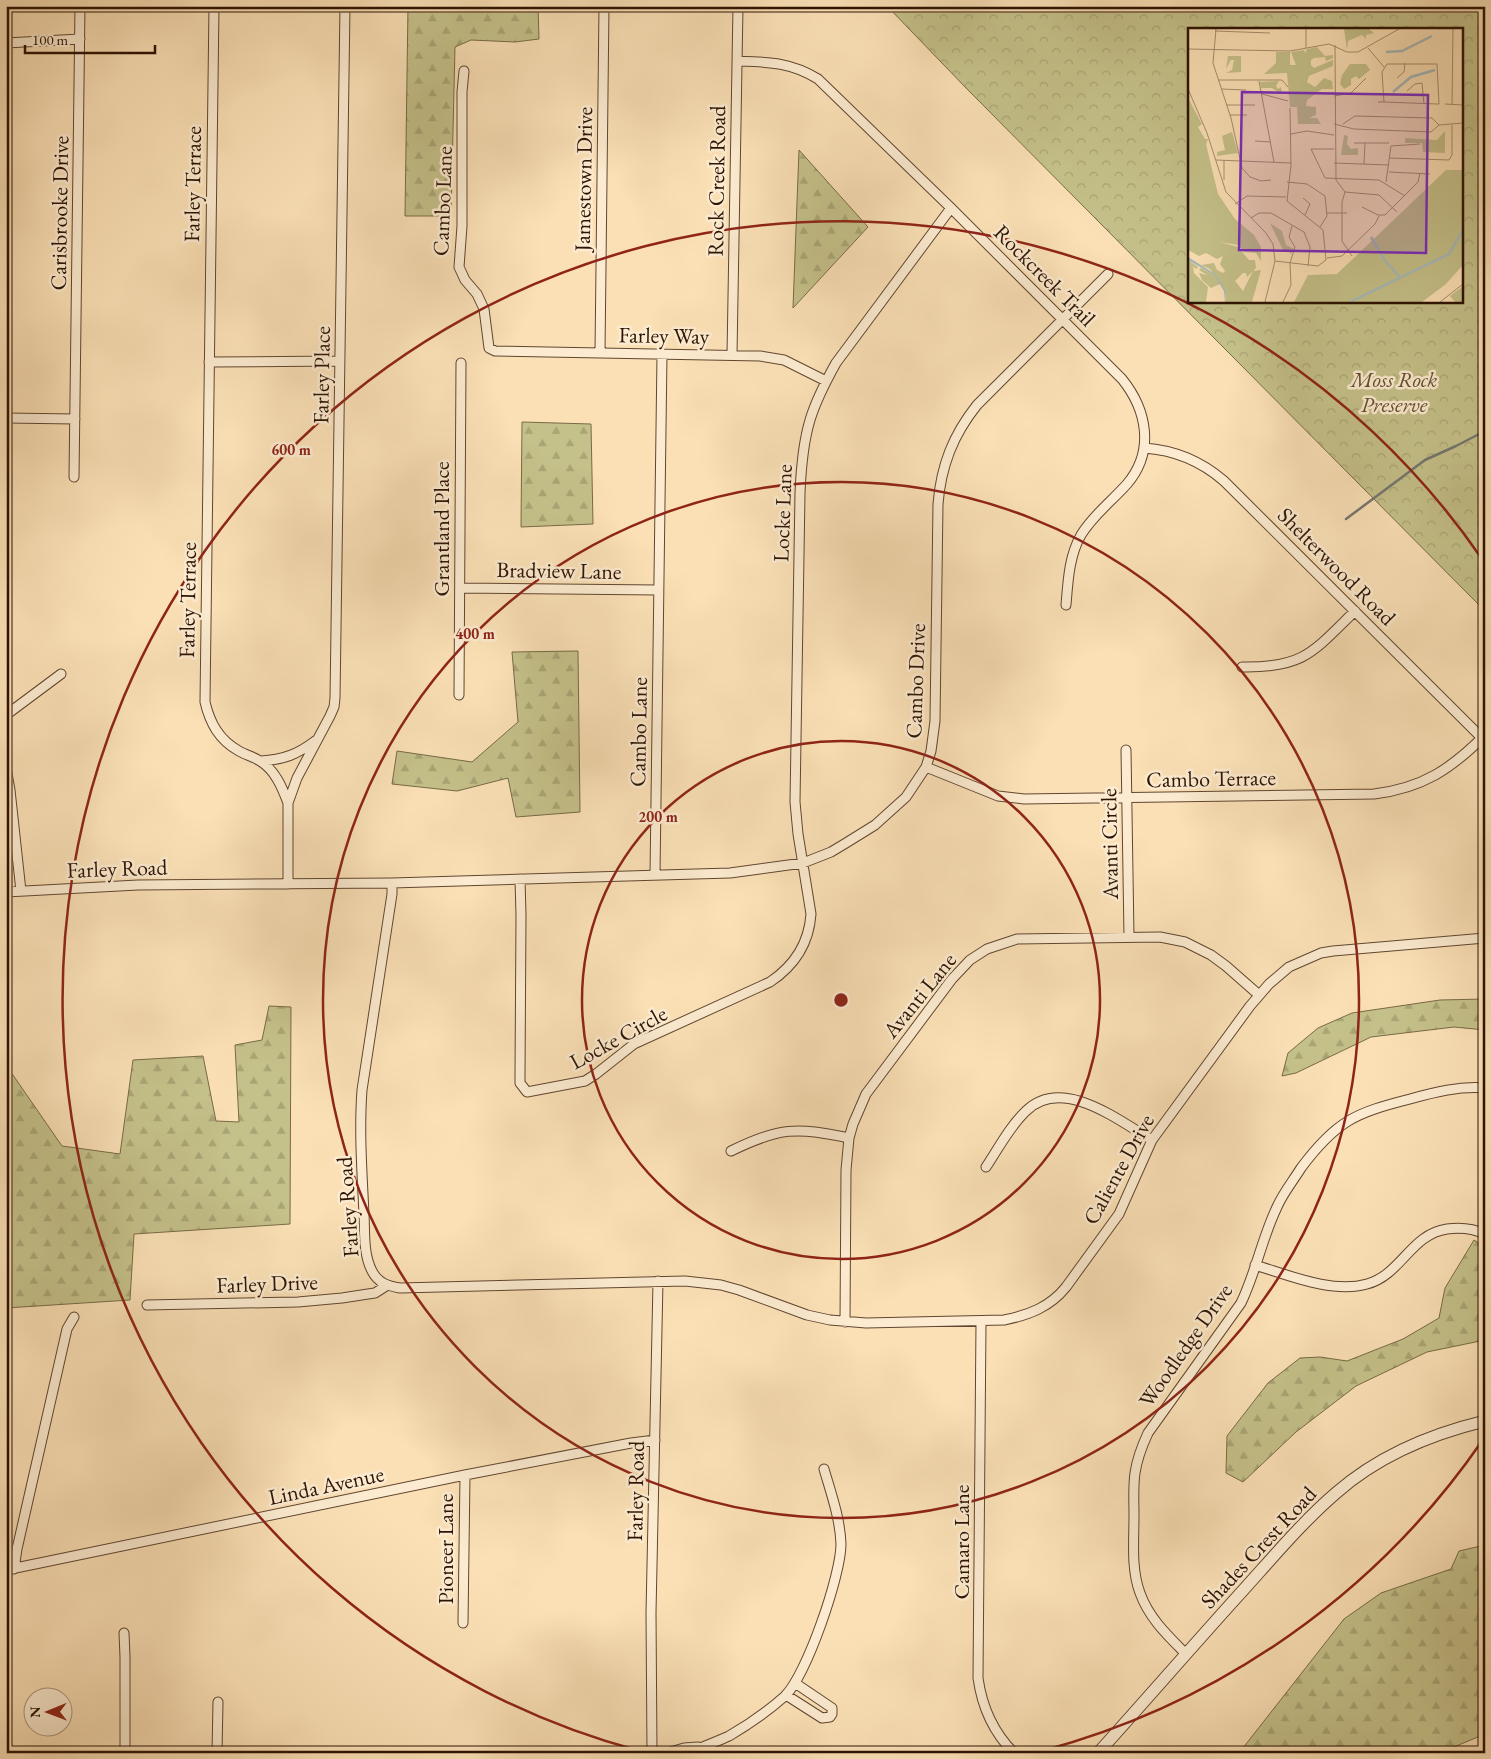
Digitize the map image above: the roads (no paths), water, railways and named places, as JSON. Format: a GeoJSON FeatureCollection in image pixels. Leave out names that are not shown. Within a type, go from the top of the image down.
{"type":"FeatureCollection","features":[{"type":"Feature","properties":{"kind":"street","name":"Carisbrooke Drive"},"geometry":{"type":"LineString","coordinates":[[74,477],[80,6]]}},
{"type":"Feature","properties":{"kind":"street","name":"Farley Terrace"},"geometry":{"type":"LineString","coordinates":[[214,6],[205,702],[213,726],[221,736],[230,745],[261,761],[278,780],[288,802]]}},
{"type":"Feature","properties":{"kind":"street","name":"Farley Place"},"geometry":{"type":"LineString","coordinates":[[288,884],[288,802],[296,778],[334,707],[335,698],[345,6]]}},
{"type":"Feature","properties":{"kind":"street","name":"Jamestown Drive"},"geometry":{"type":"LineString","coordinates":[[600,353],[604,6]]}},
{"type":"Feature","properties":{"kind":"street","name":"Rock Creek Road"},"geometry":{"type":"LineString","coordinates":[[732,356],[738,6]]}},
{"type":"Feature","properties":{"kind":"street"},"geometry":{"type":"LineString","coordinates":[[6,43],[80,39]]}},
{"type":"Feature","properties":{"kind":"street","name":"Rockcreek Trail"},"geometry":{"type":"LineString","coordinates":[[737,61],[775,62],[798,68],[818,79],[951,208],[1132,391],[1139,403],[1143,417],[1144,448],[1142,456],[1128,483],[1092,520],[1079,539],[1071,562],[1066,605]]}},
{"type":"Feature","properties":{"kind":"street","name":"Cambo Lane"},"geometry":{"type":"LineString","coordinates":[[464,71],[462,92],[462,226],[458,266],[464,280],[477,294],[484,309],[490,348],[495,351]]}},
{"type":"Feature","properties":{"kind":"street","name":"Locke Lane"},"geometry":{"type":"LineString","coordinates":[[803,863],[795,802],[800,486],[804,448],[810,420],[826,381],[836,363],[951,208]]}},
{"type":"Feature","properties":{"kind":"street","name":"Cambo Drive"},"geometry":{"type":"LineString","coordinates":[[656,875],[730,873],[803,863],[831,852],[875,825],[892,812],[906,797],[926,767],[931,751],[935,721],[940,485],[951,445],[968,417],[987,394],[1108,274]]}},
{"type":"Feature","properties":{"kind":"street","name":"Farley Way"},"geometry":{"type":"LineString","coordinates":[[495,351],[760,356],[784,360],[826,381]]}},
{"type":"Feature","properties":{"kind":"street","name":"Cambo Lane"},"geometry":{"type":"LineString","coordinates":[[656,875],[662,355]]}},
{"type":"Feature","properties":{"kind":"street"},"geometry":{"type":"LineString","coordinates":[[209,362],[340,361]]}},
{"type":"Feature","properties":{"kind":"street","name":"Grantland Place"},"geometry":{"type":"LineString","coordinates":[[459,695],[461,364]]}},
{"type":"Feature","properties":{"kind":"street"},"geometry":{"type":"LineString","coordinates":[[6,418],[75,419]]}},
{"type":"Feature","properties":{"kind":"street","name":"Shelterwood Road"},"geometry":{"type":"LineString","coordinates":[[1144,448],[1156,448],[1186,457],[1216,474],[1484,738]]}},
{"type":"Feature","properties":{"kind":"street","name":"Bradview Lane"},"geometry":{"type":"LineString","coordinates":[[460,588],[658,590]]}},
{"type":"Feature","properties":{"kind":"street"},"geometry":{"type":"LineString","coordinates":[[1242,667],[1273,667],[1295,661],[1321,645],[1355,611]]}},
{"type":"Feature","properties":{"kind":"street"},"geometry":{"type":"LineString","coordinates":[[6,715],[61,674]]}},
{"type":"Feature","properties":{"kind":"street"},"geometry":{"type":"LineString","coordinates":[[261,761],[277,759],[302,751],[319,737]]}},
{"type":"Feature","properties":{"kind":"street","name":"Cambo Terrace"},"geometry":{"type":"LineString","coordinates":[[926,767],[987,792],[1009,798],[1344,795],[1390,792],[1419,784],[1451,766],[1484,738]]}},
{"type":"Feature","properties":{"kind":"street","name":"Avanti Circle"},"geometry":{"type":"LineString","coordinates":[[1126,750],[1129,936]]}},
{"type":"Feature","properties":{"kind":"street"},"geometry":{"type":"LineString","coordinates":[[6,768],[20,891]]}},
{"type":"Feature","properties":{"kind":"street","name":"Locke Circle"},"geometry":{"type":"LineString","coordinates":[[520,879],[522,915],[520,1076],[523,1088],[527,1092],[533,1092],[585,1080],[596,1074],[634,1044],[758,989],[781,975],[789,968],[800,952],[810,925],[809,896],[803,863]]}},
{"type":"Feature","properties":{"kind":"street"},"geometry":{"type":"LineString","coordinates":[[392,883],[656,875]]}},
{"type":"Feature","properties":{"kind":"street","name":"Farley Road"},"geometry":{"type":"LineString","coordinates":[[6,892],[138,885],[392,883],[392,894],[362,1090],[360,1139],[366,1252],[373,1273],[386,1286]]}},
{"type":"Feature","properties":{"kind":"street","name":"Avanti Lane"},"geometry":{"type":"LineString","coordinates":[[845,1322],[846,1170],[849,1138],[853,1124],[866,1094],[964,965],[978,954],[998,944],[1017,939],[1160,937],[1173,939],[1198,948],[1226,966],[1259,995]]}},
{"type":"Feature","properties":{"kind":"street","name":"Caliente Drive"},"geometry":{"type":"LineString","coordinates":[[658,1281],[685,1281],[721,1285],[807,1315],[845,1322],[981,1322],[1020,1317],[1044,1307],[1058,1297],[1119,1214],[1152,1140],[1268,984],[1289,967],[1321,953],[1354,948],[1485,938]]}},
{"type":"Feature","properties":{"kind":"street","name":"Woodledge Drive"},"geometry":{"type":"LineString","coordinates":[[1186,1654],[1151,1615],[1140,1592],[1136,1578],[1134,1546],[1135,1473],[1148,1433],[1241,1303],[1265,1234],[1278,1205],[1314,1152],[1333,1131],[1362,1113],[1378,1107],[1448,1090],[1485,1088]]}},
{"type":"Feature","properties":{"kind":"street"},"geometry":{"type":"LineString","coordinates":[[986,1167],[1026,1111],[1038,1102],[1048,1099],[1068,1098],[1082,1101],[1152,1140]]}},
{"type":"Feature","properties":{"kind":"street"},"geometry":{"type":"LineString","coordinates":[[731,1151],[762,1136],[787,1130],[808,1130],[849,1138]]}},
{"type":"Feature","properties":{"kind":"street"},"geometry":{"type":"LineString","coordinates":[[1255,1265],[1323,1285],[1355,1287],[1367,1284],[1388,1274],[1414,1246],[1429,1234],[1441,1230],[1466,1228],[1485,1234]]}},
{"type":"Feature","properties":{"kind":"street"},"geometry":{"type":"LineString","coordinates":[[386,1286],[400,1288],[658,1281]]}},
{"type":"Feature","properties":{"kind":"street","name":"Farley Road"},"geometry":{"type":"LineString","coordinates":[[652,1753],[650,1614],[658,1281]]}},
{"type":"Feature","properties":{"kind":"street","name":"Farley Drive"},"geometry":{"type":"LineString","coordinates":[[147,1306],[315,1301],[374,1293],[386,1286]]}},
{"type":"Feature","properties":{"kind":"street"},"geometry":{"type":"LineString","coordinates":[[10,1570],[17,1549],[67,1329],[74,1317]]}},
{"type":"Feature","properties":{"kind":"street","name":"Camaro Lane"},"geometry":{"type":"LineString","coordinates":[[981,1322],[978,1678],[980,1695],[990,1721],[1014,1753]]}},
{"type":"Feature","properties":{"kind":"street","name":"Shades Crest Road"},"geometry":{"type":"LineString","coordinates":[[1098,1753],[1290,1538],[1337,1492],[1368,1470],[1408,1447],[1439,1434],[1485,1421]]}},
{"type":"Feature","properties":{"kind":"street","name":"Linda Avenue"},"geometry":{"type":"LineString","coordinates":[[10,1570],[465,1475],[655,1440]]}},
{"type":"Feature","properties":{"kind":"street"},"geometry":{"type":"LineString","coordinates":[[690,1753],[737,1731],[769,1709],[786,1695],[804,1668],[833,1590],[840,1558],[839,1529],[824,1469]]}},
{"type":"Feature","properties":{"kind":"street","name":"Pioneer Lane"},"geometry":{"type":"LineString","coordinates":[[463,1623],[465,1475]]}},
{"type":"Feature","properties":{"kind":"street"},"geometry":{"type":"LineString","coordinates":[[124,1633],[124,1753]]}},
{"type":"Feature","properties":{"kind":"street"},"geometry":{"type":"LineString","coordinates":[[786,1695],[822,1718],[830,1718],[832,1708],[795,1683]]}},
{"type":"Feature","properties":{"kind":"street"},"geometry":{"type":"LineString","coordinates":[[217,1753],[218,1702]]}},
{"type":"Feature","properties":{"kind":"street"},"geometry":{"type":"LineString","coordinates":[[667,1753],[684,1748],[700,1747]]}},
{"type":"Feature","properties":{"kind":"waterway"},"geometry":{"type":"LineString","coordinates":[[1346,519],[1425,460],[1485,431]]}},
{"type":"Feature","properties":{"kind":"park label","name":"Moss Rock Preserve"},"geometry":{"type":"Point","coordinates":[1394,392]}}]}
